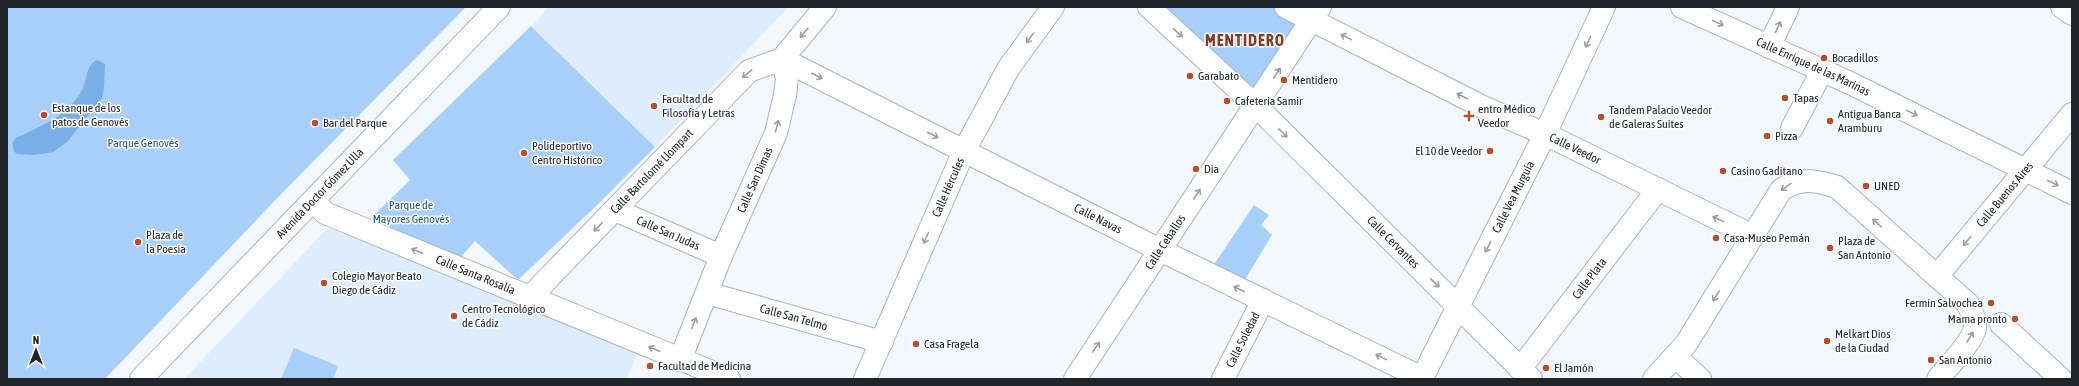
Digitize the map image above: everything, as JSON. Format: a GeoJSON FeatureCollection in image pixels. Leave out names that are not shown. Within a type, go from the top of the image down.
{"type":"FeatureCollection","features":[{"type":"Feature","properties":{"kind":"street","name":"Avenida Doctor Gómez Ulla"},"geometry":{"type":"LineString","coordinates":[[141,379],[500,7]]}},
{"type":"Feature","properties":{"kind":"street"},"geometry":{"type":"LineString","coordinates":[[782,59],[825,7]]}},
{"type":"Feature","properties":{"kind":"street","name":"Calle Hércules"},"geometry":{"type":"LineString","coordinates":[[865,379],[964,151],[1008,69],[1053,7]]}},
{"type":"Feature","properties":{"kind":"street","name":"Calle Cervantes"},"geometry":{"type":"LineString","coordinates":[[1149,7],[1255,105],[1526,374]]}},
{"type":"Feature","properties":{"kind":"street","name":"Calle Veedor"},"geometry":{"type":"LineString","coordinates":[[1286,7],[1316,13],[1483,108],[1545,134],[1753,236]]}},
{"type":"Feature","properties":{"kind":"street","name":"Calle Vea Murguía"},"geometry":{"type":"LineString","coordinates":[[1415,377],[1422,378],[1459,306],[1545,134],[1604,7]]}},
{"type":"Feature","properties":{"kind":"street","name":"Calle Enrique de las Marinas"},"geometry":{"type":"LineString","coordinates":[[1682,7],[1822,71],[2072,193]]}},
{"type":"Feature","properties":{"kind":"street"},"geometry":{"type":"LineString","coordinates":[[1769,47],[1788,7]]}},
{"type":"Feature","properties":{"kind":"street"},"geometry":{"type":"LineString","coordinates":[[2062,7],[2072,14]]}},
{"type":"Feature","properties":{"kind":"street","name":"Calle Ceballos"},"geometry":{"type":"LineString","coordinates":[[1075,379],[1316,13]]}},
{"type":"Feature","properties":{"kind":"street","name":"Calle Navas"},"geometry":{"type":"LineString","coordinates":[[782,59],[1415,377]]}},
{"type":"Feature","properties":{"kind":"street","name":"Calle Bartolomé Llompart"},"geometry":{"type":"LineString","coordinates":[[530,297],[749,71],[782,59]]}},
{"type":"Feature","properties":{"kind":"street","name":"Calle San Dimas"},"geometry":{"type":"LineString","coordinates":[[680,360],[721,256],[776,133],[785,95],[787,78],[782,59]]}},
{"type":"Feature","properties":{"kind":"street"},"geometry":{"type":"LineString","coordinates":[[1792,128],[1822,71]]}},
{"type":"Feature","properties":{"kind":"street","name":"Calle Buenos Aires"},"geometry":{"type":"LineString","coordinates":[[1937,276],[2072,114]]}},
{"type":"Feature","properties":{"kind":"street"},"geometry":{"type":"LineString","coordinates":[[1654,379],[1686,344],[1781,190],[1792,183],[1820,182],[1837,187],[1968,304],[1976,326],[1972,337],[1938,379]]}},
{"type":"Feature","properties":{"kind":"street","name":"Calle Plata"},"geometry":{"type":"LineString","coordinates":[[1526,374],[1658,189]]}},
{"type":"Feature","properties":{"kind":"street","name":"Calle Santa Rosalía"},"geometry":{"type":"LineString","coordinates":[[314,201],[325,212],[729,379]]}},
{"type":"Feature","properties":{"kind":"street","name":"Calle San Judas"},"geometry":{"type":"LineString","coordinates":[[615,210],[721,256]]}},
{"type":"Feature","properties":{"kind":"street","name":"Calle San Telmo"},"geometry":{"type":"LineString","coordinates":[[707,293],[882,342]]}},
{"type":"Feature","properties":{"kind":"street","name":"Calle Soledad"},"geometry":{"type":"LineString","coordinates":[[1223,379],[1263,300]]}},
{"type":"Feature","properties":{"kind":"street"},"geometry":{"type":"LineString","coordinates":[[2001,324],[2062,379]]}},
{"type":"Feature","properties":{"kind":"street"},"geometry":{"type":"LineString","coordinates":[[1675,356],[1700,379]]}},
{"type":"Feature","properties":{"kind":"shaded area","name":"Facultad de Filosofía y Letras"},"geometry":{"type":"Polygon","coordinates":[[[549,7],[789,7],[655,147],[532,26],[549,7]]]}},
{"type":"Feature","properties":{"kind":"shaded area"},"geometry":{"type":"Polygon","coordinates":[[[98,60],[105,64],[102,98],[67,142],[53,152],[35,155],[17,154],[14,151],[12,143],[16,138],[54,119],[71,106],[83,88],[89,67],[94,61],[98,60]]]}},
{"type":"Feature","properties":{"kind":"shaded area"},"geometry":{"type":"Polygon","coordinates":[[[328,228],[516,301],[637,354],[627,379],[184,379],[328,228]]]}},
{"type":"Feature","properties":{"kind":"green space","name":"Parque Genovés"},"geometry":{"type":"Polygon","coordinates":[[[7,7],[466,7],[284,191],[105,379],[7,379],[7,7]]]}},
{"type":"Feature","properties":{"kind":"green space"},"geometry":{"type":"Polygon","coordinates":[[[1149,7],[1286,7],[1312,20],[1255,105],[1149,7]]]}},
{"type":"Feature","properties":{"kind":"green space","name":"Polideportivo Centro Histórico"},"geometry":{"type":"Polygon","coordinates":[[[531,26],[655,147],[596,206],[518,280],[475,241],[459,259],[371,218],[410,180],[393,160],[531,26]]]}},
{"type":"Feature","properties":{"kind":"green space"},"geometry":{"type":"Polygon","coordinates":[[[1254,205],[1269,215],[1261,225],[1272,235],[1244,281],[1213,266],[1254,205]]]}},
{"type":"Feature","properties":{"kind":"green space"},"geometry":{"type":"Polygon","coordinates":[[[294,348],[338,366],[333,379],[281,379],[294,348]]]}},
{"type":"Feature","properties":{"kind":"place","name":"Bocadillos"},"geometry":{"type":"Point","coordinates":[1824,58]}},
{"type":"Feature","properties":{"kind":"place","name":"Garabato"},"geometry":{"type":"Point","coordinates":[1190,76]}},
{"type":"Feature","properties":{"kind":"place","name":"Mentidero"},"geometry":{"type":"Point","coordinates":[1284,80]}},
{"type":"Feature","properties":{"kind":"place","name":"Tapas"},"geometry":{"type":"Point","coordinates":[1785,98]}},
{"type":"Feature","properties":{"kind":"place","name":"Cafeteria Samir"},"geometry":{"type":"Point","coordinates":[1227,101]}},
{"type":"Feature","properties":{"kind":"place","name":"Facultad de Filosofía y Letras"},"geometry":{"type":"Point","coordinates":[654,106]}},
{"type":"Feature","properties":{"kind":"place","name":"Estanque de los patos de Genovés"},"geometry":{"type":"Point","coordinates":[44,115]}},
{"type":"Feature","properties":{"kind":"place","name":"entro Médico Veedor"},"geometry":{"type":"Point","coordinates":[1469,116]}},
{"type":"Feature","properties":{"kind":"place","name":"Tandem Palacio Veedor de Galeras Suites"},"geometry":{"type":"Point","coordinates":[1601,117]}},
{"type":"Feature","properties":{"kind":"place","name":"Antigua Banca Aramburu"},"geometry":{"type":"Point","coordinates":[1830,121]}},
{"type":"Feature","properties":{"kind":"place","name":"Bar del Parque"},"geometry":{"type":"Point","coordinates":[315,123]}},
{"type":"Feature","properties":{"kind":"place","name":"Pizza"},"geometry":{"type":"Point","coordinates":[1767,136]}},
{"type":"Feature","properties":{"kind":"place","name":"El 10 de Veedor"},"geometry":{"type":"Point","coordinates":[1490,151]}},
{"type":"Feature","properties":{"kind":"place","name":"Polideportivo Centro Histórico"},"geometry":{"type":"Point","coordinates":[524,153]}},
{"type":"Feature","properties":{"kind":"place","name":"Dia"},"geometry":{"type":"Point","coordinates":[1196,169]}},
{"type":"Feature","properties":{"kind":"place","name":"Casino Gaditano"},"geometry":{"type":"Point","coordinates":[1723,171]}},
{"type":"Feature","properties":{"kind":"place","name":"UNED"},"geometry":{"type":"Point","coordinates":[1866,186]}},
{"type":"Feature","properties":{"kind":"place","name":"Casa-Museo Pemán"},"geometry":{"type":"Point","coordinates":[1716,238]}},
{"type":"Feature","properties":{"kind":"place","name":"Plaza de la Poesía"},"geometry":{"type":"Point","coordinates":[138,242]}},
{"type":"Feature","properties":{"kind":"place","name":"Plaza de San Antonio"},"geometry":{"type":"Point","coordinates":[1830,248]}},
{"type":"Feature","properties":{"kind":"place","name":"Colegio Mayor Beato Diego de Cádiz"},"geometry":{"type":"Point","coordinates":[324,283]}},
{"type":"Feature","properties":{"kind":"place","name":"Fermín Salvochea"},"geometry":{"type":"Point","coordinates":[1991,303]}},
{"type":"Feature","properties":{"kind":"place","name":"Centro Tecnológico de Cádiz"},"geometry":{"type":"Point","coordinates":[454,316]}},
{"type":"Feature","properties":{"kind":"place","name":"Mama pronto"},"geometry":{"type":"Point","coordinates":[2015,319]}},
{"type":"Feature","properties":{"kind":"place","name":"Melkart Dios de la Ciudad"},"geometry":{"type":"Point","coordinates":[1827,341]}},
{"type":"Feature","properties":{"kind":"place","name":"Casa Fragela"},"geometry":{"type":"Point","coordinates":[916,344]}},
{"type":"Feature","properties":{"kind":"place","name":"San Antonio"},"geometry":{"type":"Point","coordinates":[1931,360]}},
{"type":"Feature","properties":{"kind":"place","name":"Facultad de Medicina"},"geometry":{"type":"Point","coordinates":[650,366]}},
{"type":"Feature","properties":{"kind":"place","name":"El Jamón"},"geometry":{"type":"Point","coordinates":[1546,368]}},
{"type":"Feature","properties":{"kind":"district","name":"MENTIDERO"},"geometry":{"type":"Point","coordinates":[1245,40]}},
{"type":"Feature","properties":{"kind":"park label","name":"Parque de Mayores Genovés"},"geometry":{"type":"Point","coordinates":[411,212]}}]}
